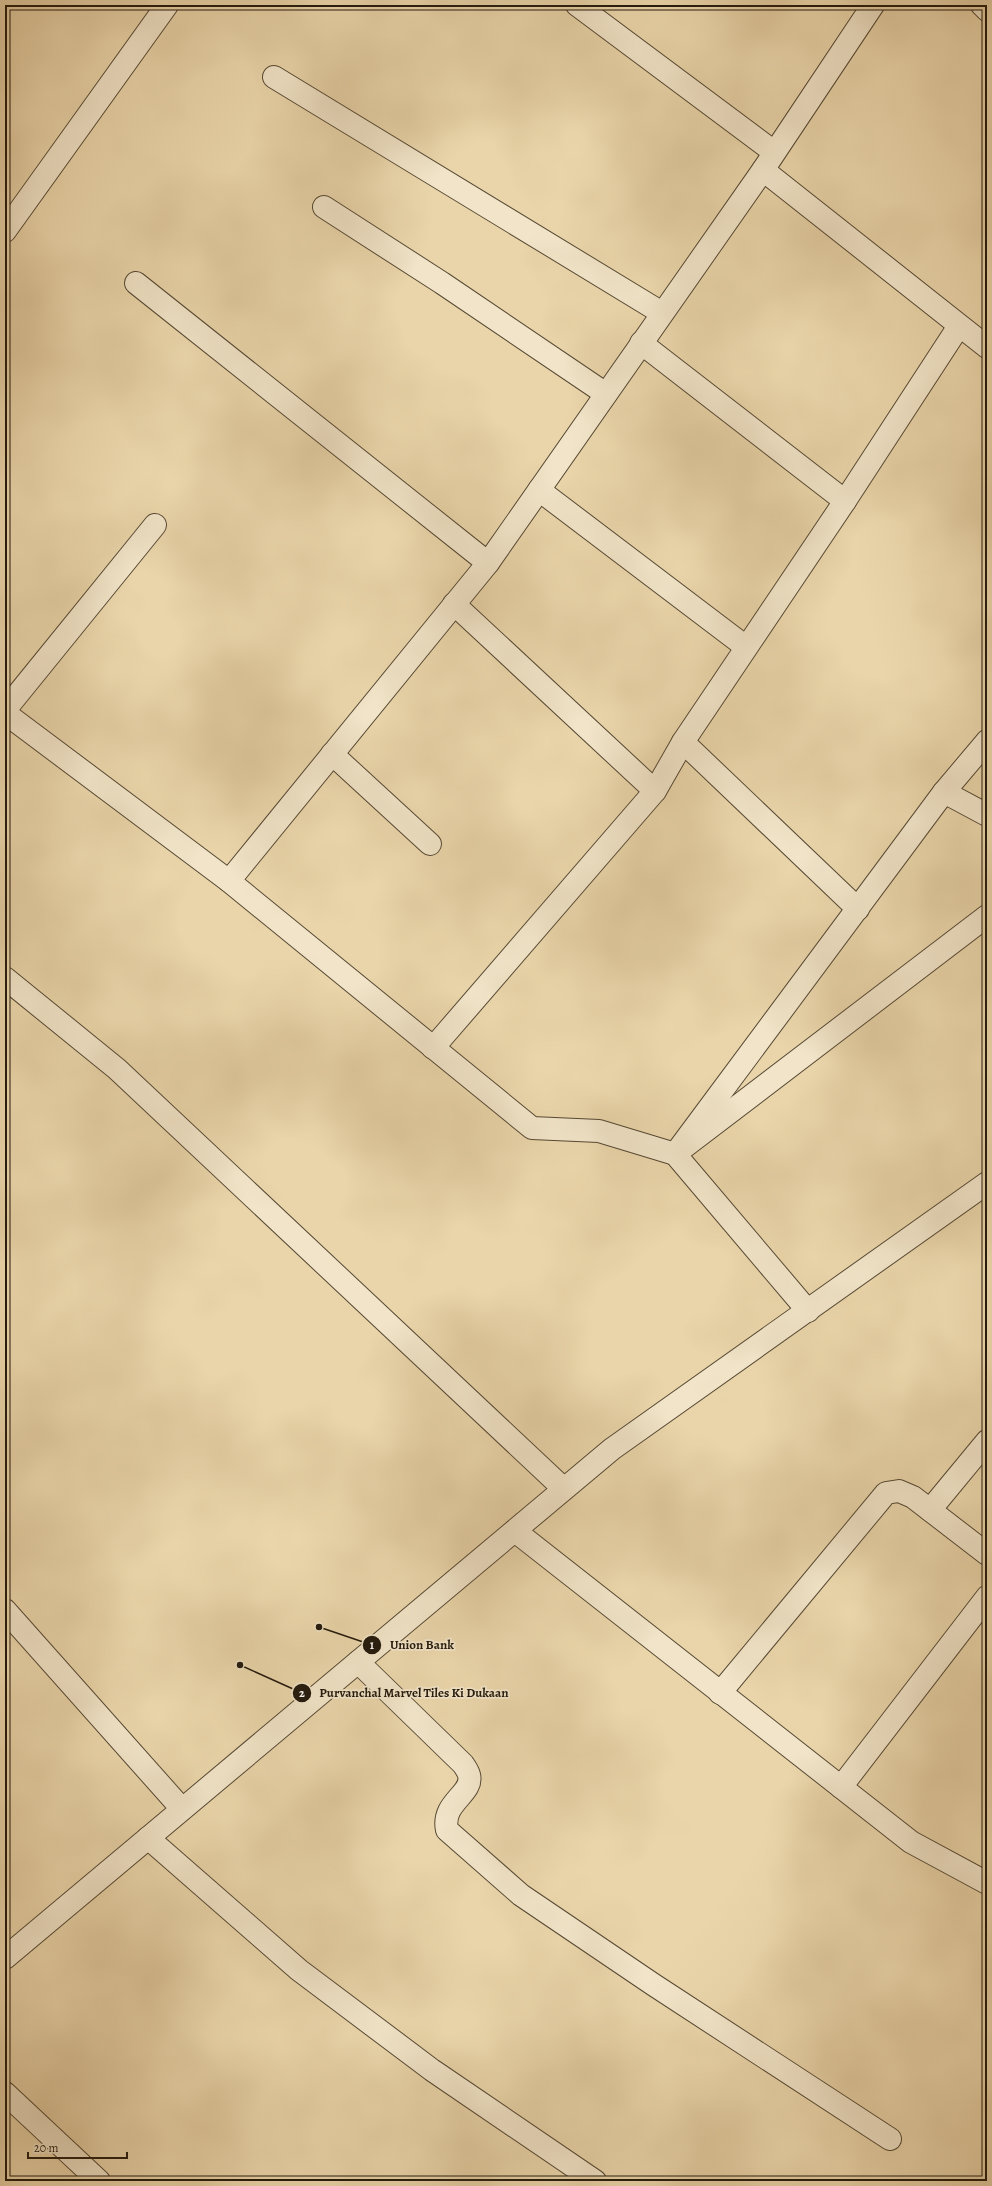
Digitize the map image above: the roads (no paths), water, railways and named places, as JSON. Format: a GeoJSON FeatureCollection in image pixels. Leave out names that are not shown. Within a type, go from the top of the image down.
{"type":"FeatureCollection","features":[{"type":"Feature","properties":{"kind":"street"},"geometry":{"type":"LineString","coordinates":[[5,231],[167,5]]}},
{"type":"Feature","properties":{"kind":"street"},"geometry":{"type":"LineString","coordinates":[[577,5],[774,152]]}},
{"type":"Feature","properties":{"kind":"street"},"geometry":{"type":"LineString","coordinates":[[229,881],[488,563],[763,170],[873,5]]}},
{"type":"Feature","properties":{"kind":"street"},"geometry":{"type":"LineString","coordinates":[[982,5],[987,10]]}},
{"type":"Feature","properties":{"kind":"street"},"geometry":{"type":"LineString","coordinates":[[274,77],[662,313]]}},
{"type":"Feature","properties":{"kind":"street"},"geometry":{"type":"LineString","coordinates":[[763,170],[959,326],[987,346]]}},
{"type":"Feature","properties":{"kind":"street"},"geometry":{"type":"LineString","coordinates":[[324,207],[442,282],[606,394]]}},
{"type":"Feature","properties":{"kind":"street"},"geometry":{"type":"LineString","coordinates":[[136,283],[488,563]]}},
{"type":"Feature","properties":{"kind":"street"},"geometry":{"type":"LineString","coordinates":[[433,1048],[655,791],[683,742],[846,501],[959,326]]}},
{"type":"Feature","properties":{"kind":"street"},"geometry":{"type":"LineString","coordinates":[[642,343],[846,501]]}},
{"type":"Feature","properties":{"kind":"street"},"geometry":{"type":"LineString","coordinates":[[539,490],[746,647]]}},
{"type":"Feature","properties":{"kind":"street"},"geometry":{"type":"LineString","coordinates":[[5,710],[155,525]]}},
{"type":"Feature","properties":{"kind":"street"},"geometry":{"type":"LineString","coordinates":[[454,604],[655,791]]}},
{"type":"Feature","properties":{"kind":"street"},"geometry":{"type":"LineString","coordinates":[[5,714],[229,881],[532,1128],[599,1131],[675,1154],[808,1311]]}},
{"type":"Feature","properties":{"kind":"street"},"geometry":{"type":"LineString","coordinates":[[675,1154],[944,792],[987,741]]}},
{"type":"Feature","properties":{"kind":"street"},"geometry":{"type":"LineString","coordinates":[[683,742],[858,909]]}},
{"type":"Feature","properties":{"kind":"street"},"geometry":{"type":"LineString","coordinates":[[332,754],[430,844]]}},
{"type":"Feature","properties":{"kind":"street"},"geometry":{"type":"LineString","coordinates":[[944,792],[987,815]]}},
{"type":"Feature","properties":{"kind":"street"},"geometry":{"type":"LineString","coordinates":[[675,1154],[987,916]]}},
{"type":"Feature","properties":{"kind":"street"},"geometry":{"type":"LineString","coordinates":[[5,978],[117,1069],[564,1489]]}},
{"type":"Feature","properties":{"kind":"street"},"geometry":{"type":"LineString","coordinates":[[5,1958],[612,1449],[986,1187]]}},
{"type":"Feature","properties":{"kind":"street"},"geometry":{"type":"LineString","coordinates":[[930,1510],[987,1441]]}},
{"type":"Feature","properties":{"kind":"street"},"geometry":{"type":"LineString","coordinates":[[720,1693],[886,1493],[893,1491],[906,1492],[987,1554]]}},
{"type":"Feature","properties":{"kind":"street"},"geometry":{"type":"LineString","coordinates":[[515,1531],[911,1842],[986,1880]]}},
{"type":"Feature","properties":{"kind":"street"},"geometry":{"type":"LineString","coordinates":[[841,1787],[987,1597]]}},
{"type":"Feature","properties":{"kind":"street"},"geometry":{"type":"LineString","coordinates":[[5,1610],[182,1809]]}},
{"type":"Feature","properties":{"kind":"street"},"geometry":{"type":"LineString","coordinates":[[358,1662],[463,1764],[466,1769],[469,1775],[469,1785],[449,1810],[445,1820],[447,1830],[521,1895],[654,1985],[890,2139]]}},
{"type":"Feature","properties":{"kind":"street"},"geometry":{"type":"LineString","coordinates":[[148,1838],[299,1970],[432,2070],[595,2181]]}},
{"type":"Feature","properties":{"kind":"street"},"geometry":{"type":"LineString","coordinates":[[5,2092],[99,2181]]}},
{"type":"Feature","properties":{"kind":"place","name":"Union Bank"},"geometry":{"type":"Point","coordinates":[319,1627]}},
{"type":"Feature","properties":{"kind":"place","name":"Purvanchal Marvel Tiles Ki Dukaan"},"geometry":{"type":"Point","coordinates":[240,1665]}}]}
